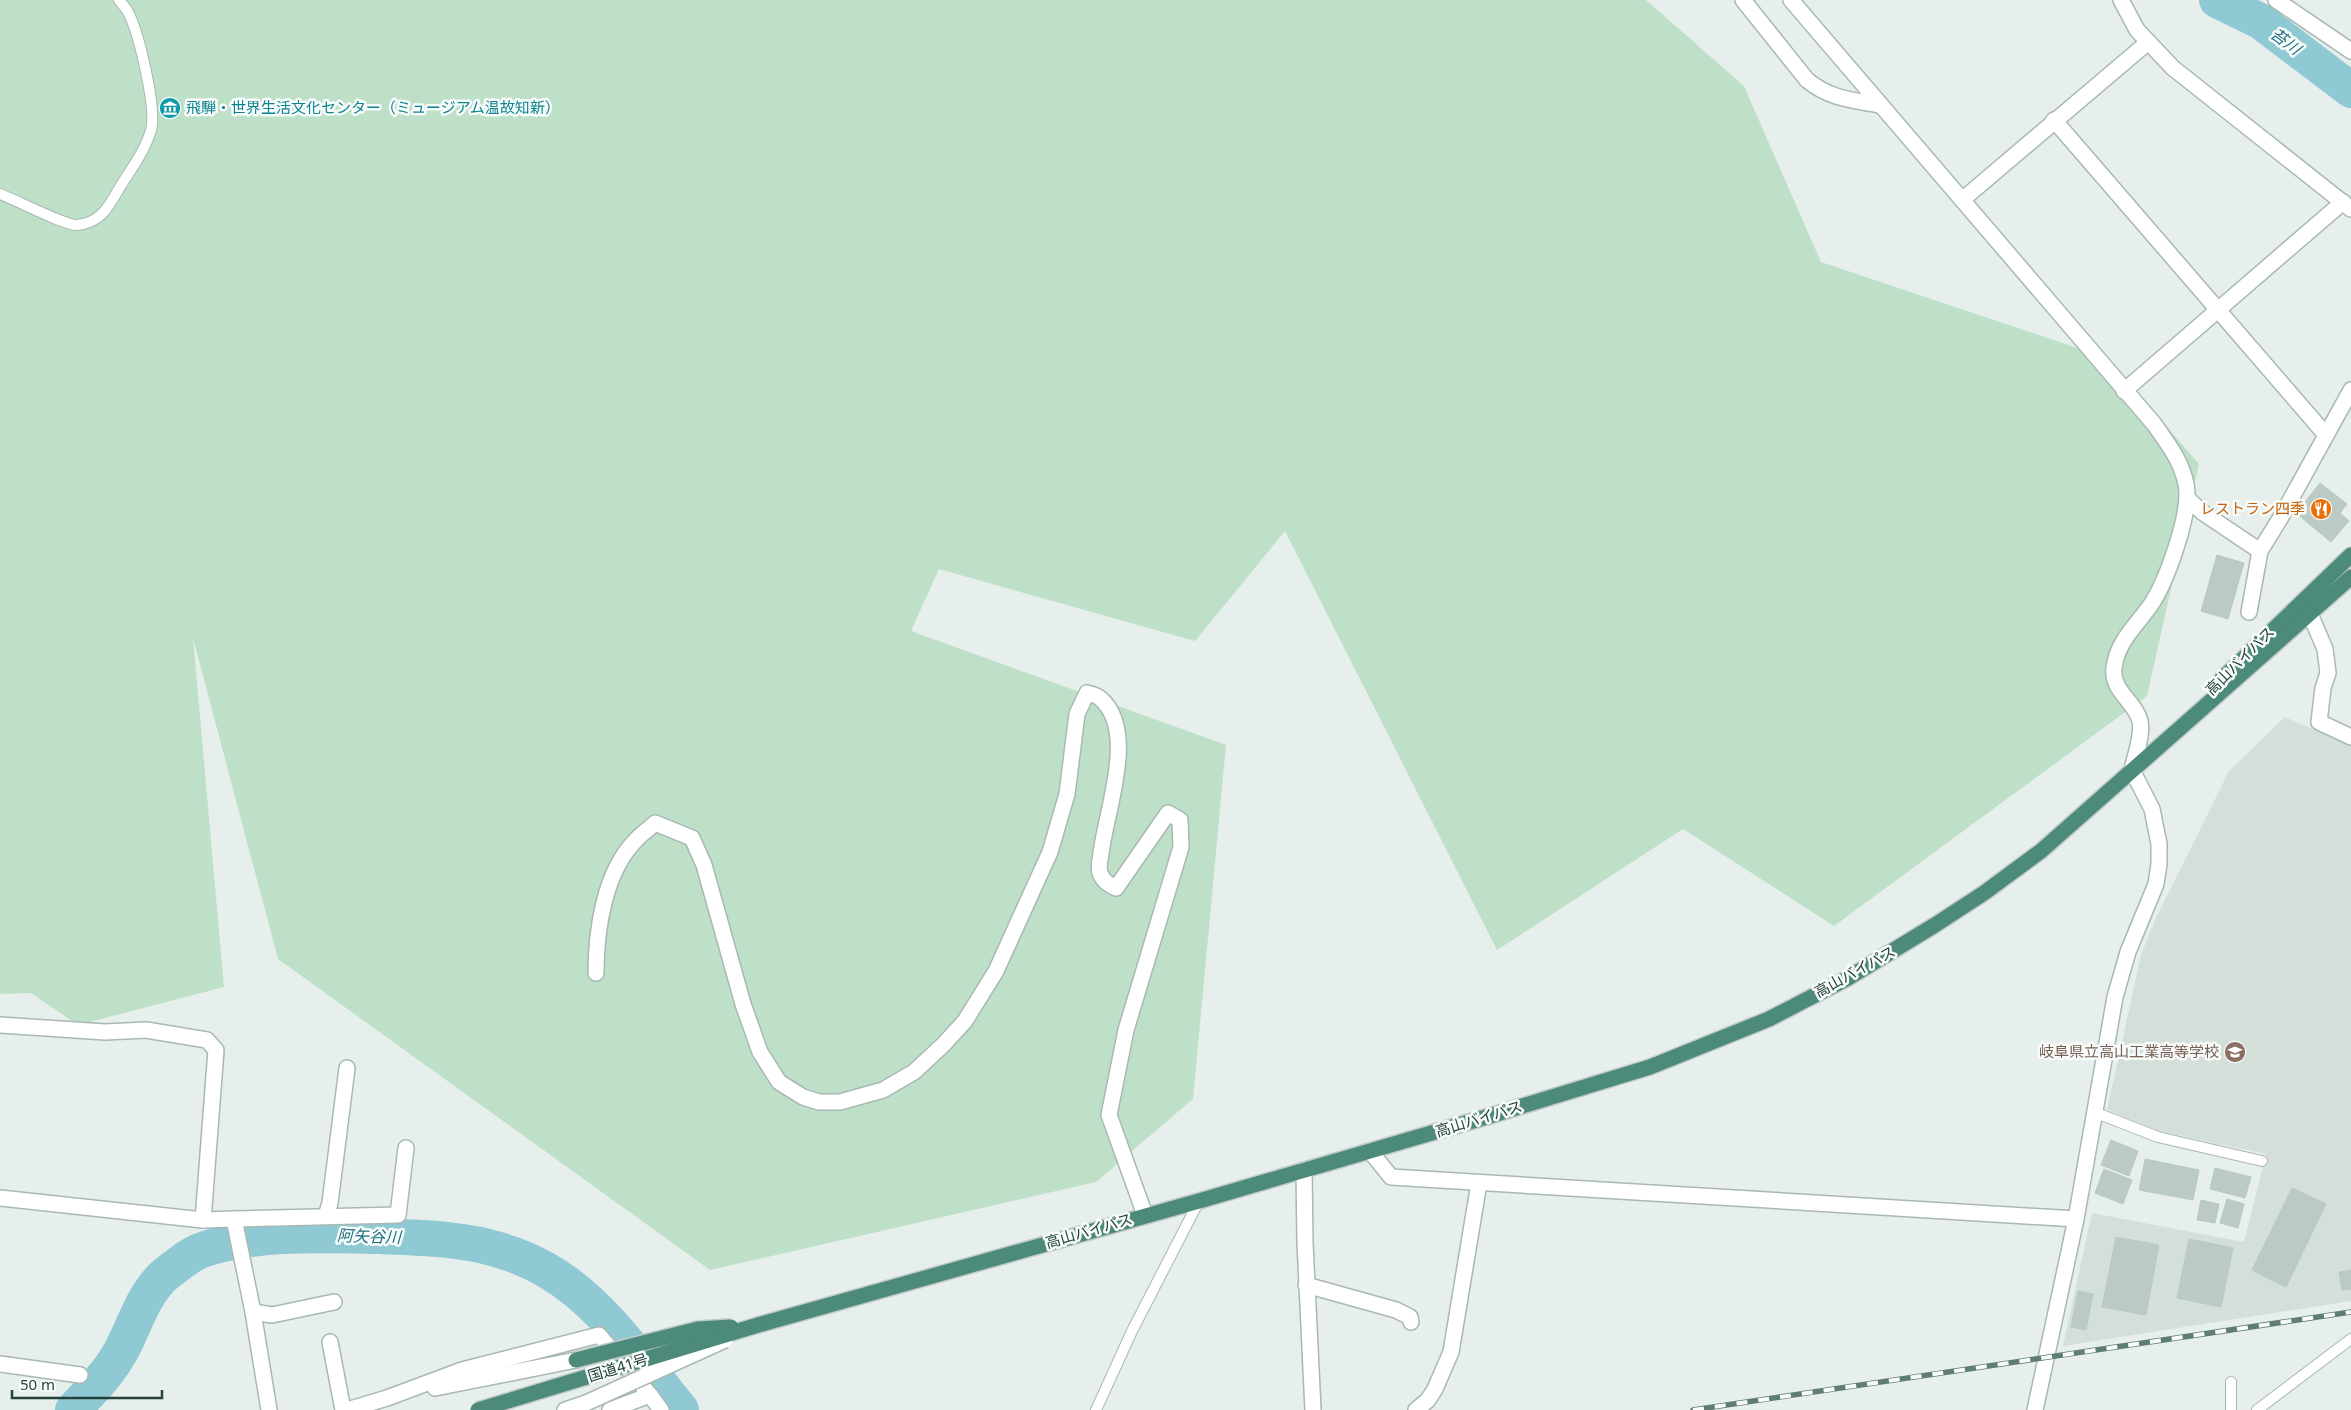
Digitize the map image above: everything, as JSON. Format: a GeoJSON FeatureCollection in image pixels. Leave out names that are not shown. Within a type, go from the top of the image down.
{"type":"FeatureCollection","features":[{"type":"Feature","properties":{"kind":"highway","name":"高山バイパス"},"geometry":{"type":"LineString","coordinates":[[2132,770],[2274,628],[2351,555]]}},
{"type":"Feature","properties":{"kind":"highway","name":"高山バイパス"},"geometry":{"type":"LineString","coordinates":[[758,1325],[1370,1152],[1650,1067],[1777,1014],[1848,978],[1984,893],[2041,851],[2351,577]]}},
{"type":"Feature","properties":{"kind":"highway"},"geometry":{"type":"LineString","coordinates":[[576,1360],[698,1329],[758,1325]]}},
{"type":"Feature","properties":{"kind":"highway","name":"国道41号"},"geometry":{"type":"LineString","coordinates":[[478,1410],[758,1325]]}},
{"type":"Feature","properties":{"kind":"street"},"geometry":{"type":"LineString","coordinates":[[1743,0],[1807,80],[1820,90],[1833,96],[1880,105]]}},
{"type":"Feature","properties":{"kind":"street"},"geometry":{"type":"LineString","coordinates":[[1791,0],[2154,424],[2177,455],[2186,484],[2188,499],[2170,569],[2151,605],[2121,642],[2113,669],[2118,690],[2136,711],[2140,722],[2132,770],[2152,809],[2159,844],[2159,864],[2156,884],[2128,952],[2115,997],[2076,1220],[2035,1410]]}},
{"type":"Feature","properties":{"kind":"street"},"geometry":{"type":"LineString","coordinates":[[2121,0],[2137,30],[2147,43],[2197,88],[2347,206],[2219,308],[2124,391]]}},
{"type":"Feature","properties":{"kind":"street"},"geometry":{"type":"LineString","coordinates":[[2276,0],[2351,51]]}},
{"type":"Feature","properties":{"kind":"street"},"geometry":{"type":"LineString","coordinates":[[1962,200],[2147,43]]}},
{"type":"Feature","properties":{"kind":"street"},"geometry":{"type":"LineString","coordinates":[[2054,120],[2219,308],[2326,436]]}},
{"type":"Feature","properties":{"kind":"street"},"geometry":{"type":"LineString","coordinates":[[2249,612],[2260,551],[2281,517],[2351,390]]}},
{"type":"Feature","properties":{"kind":"street"},"geometry":{"type":"LineString","coordinates":[[2188,499],[2202,512],[2260,551]]}},
{"type":"Feature","properties":{"kind":"street"},"geometry":{"type":"LineString","coordinates":[[2310,614],[2325,649],[2328,673],[2323,688],[2319,722],[2351,737]]}},
{"type":"Feature","properties":{"kind":"street"},"geometry":{"type":"LineString","coordinates":[[596,973],[596,946],[605,897],[625,852],[635,840],[656,823],[692,838],[704,865],[742,1004],[760,1052],[779,1082],[803,1097],[819,1102],[840,1102],[883,1090],[914,1072],[944,1044],[965,1021],[996,972],[1050,852],[1067,794],[1077,714],[1088,692],[1101,698],[1113,716],[1118,741],[1116,786],[1102,846],[1099,871],[1104,882],[1116,888],[1168,813],[1180,820],[1180,847],[1126,1030],[1109,1115],[1145,1215]]}},
{"type":"Feature","properties":{"kind":"street"},"geometry":{"type":"LineString","coordinates":[[0,1025],[105,1032],[146,1030],[207,1040],[216,1050],[204,1220]]}},
{"type":"Feature","properties":{"kind":"street"},"geometry":{"type":"LineString","coordinates":[[326,1216],[330,1204],[347,1068]]}},
{"type":"Feature","properties":{"kind":"street"},"geometry":{"type":"LineString","coordinates":[[0,1198],[235,1224],[326,1216],[398,1215],[406,1148]]}},
{"type":"Feature","properties":{"kind":"street"},"geometry":{"type":"LineString","coordinates":[[1370,1152],[1391,1176],[2076,1220]]}},
{"type":"Feature","properties":{"kind":"street"},"geometry":{"type":"LineString","coordinates":[[1304,1170],[1306,1286],[1313,1410]]}},
{"type":"Feature","properties":{"kind":"street"},"geometry":{"type":"LineString","coordinates":[[1416,1410],[1421,1408],[1435,1389],[1451,1352],[1479,1183]]}},
{"type":"Feature","properties":{"kind":"street"},"geometry":{"type":"LineString","coordinates":[[235,1224],[253,1312],[269,1410]]}},
{"type":"Feature","properties":{"kind":"street"},"geometry":{"type":"LineString","coordinates":[[1306,1286],[1396,1310],[1410,1317],[1411,1322]]}},
{"type":"Feature","properties":{"kind":"street"},"geometry":{"type":"LineString","coordinates":[[253,1312],[272,1315],[334,1302]]}},
{"type":"Feature","properties":{"kind":"street"},"geometry":{"type":"LineString","coordinates":[[565,1410],[586,1403],[758,1325]]}},
{"type":"Feature","properties":{"kind":"street"},"geometry":{"type":"LineString","coordinates":[[347,1410],[387,1398],[462,1370],[599,1335],[661,1410]]}},
{"type":"Feature","properties":{"kind":"street"},"geometry":{"type":"LineString","coordinates":[[330,1342],[343,1410]]}},
{"type":"Feature","properties":{"kind":"street"},"geometry":{"type":"LineString","coordinates":[[387,1398],[576,1360]]}},
{"type":"Feature","properties":{"kind":"street"},"geometry":{"type":"LineString","coordinates":[[0,1364],[80,1375]]}},
{"type":"Feature","properties":{"kind":"street"},"geometry":{"type":"LineString","coordinates":[[619,1409],[650,1395]]}},
{"type":"Feature","properties":{"kind":"lane"},"geometry":{"type":"LineString","coordinates":[[0,194],[65,223],[75,225],[100,218],[108,208],[147,142],[151,128],[143,55],[128,12],[119,0]]}},
{"type":"Feature","properties":{"kind":"lane"},"geometry":{"type":"LineString","coordinates":[[2094,1112],[2158,1137],[2262,1161]]}},
{"type":"Feature","properties":{"kind":"lane"},"geometry":{"type":"LineString","coordinates":[[1096,1410],[1132,1332],[1199,1201]]}},
{"type":"Feature","properties":{"kind":"lane"},"geometry":{"type":"LineString","coordinates":[[2257,1410],[2351,1339]]}},
{"type":"Feature","properties":{"kind":"lane"},"geometry":{"type":"LineString","coordinates":[[2231,1382],[2231,1410]]}},
{"type":"Feature","properties":{"kind":"shaded area","name":"岐阜県立高山工業高等学校"},"geometry":{"type":"Polygon","coordinates":[[[2285,717],[2351,746],[2351,1301],[2063,1346],[2092,1213],[2244,1242],[2266,1154],[2159,1131],[2107,1110],[2141,955],[2155,920],[2229,771],[2285,717]]]}},
{"type":"Feature","properties":{"kind":"green space"},"geometry":{"type":"Polygon","coordinates":[[[0,0],[1646,0],[1744,86],[1821,262],[2107,358],[2199,464],[2147,696],[1834,926],[1683,829],[1497,950],[1285,531],[1195,641],[939,569],[911,631],[1226,745],[1193,1099],[1096,1182],[710,1270],[278,959],[193,638],[224,987],[78,1025],[31,993],[0,994],[0,0]]]}},
{"type":"Feature","properties":{"kind":"building","name":"レストラン四季"},"geometry":{"type":"Polygon","coordinates":[[[2320,483],[2347,504],[2340,513],[2349,521],[2331,542],[2296,513],[2320,483]]]}},
{"type":"Feature","properties":{"kind":"building"},"geometry":{"type":"Polygon","coordinates":[[[2217,555],[2244,563],[2228,619],[2201,611],[2217,555]]]}},
{"type":"Feature","properties":{"kind":"building"},"geometry":{"type":"Polygon","coordinates":[[[2111,1140],[2138,1151],[2129,1176],[2101,1165],[2111,1140]]]}},
{"type":"Feature","properties":{"kind":"building"},"geometry":{"type":"Polygon","coordinates":[[[2145,1159],[2199,1170],[2193,1200],[2139,1190],[2145,1159]]]}},
{"type":"Feature","properties":{"kind":"building"},"geometry":{"type":"Polygon","coordinates":[[[2215,1168],[2251,1177],[2245,1198],[2210,1189],[2215,1168]]]}},
{"type":"Feature","properties":{"kind":"building"},"geometry":{"type":"Polygon","coordinates":[[[2104,1169],[2132,1180],[2123,1204],[2095,1193],[2104,1169]]]}},
{"type":"Feature","properties":{"kind":"building"},"geometry":{"type":"Polygon","coordinates":[[[2292,1188],[2326,1204],[2286,1287],[2252,1270],[2292,1188]]]}},
{"type":"Feature","properties":{"kind":"building"},"geometry":{"type":"Polygon","coordinates":[[[2227,1199],[2244,1204],[2238,1228],[2220,1223],[2227,1199]]]}},
{"type":"Feature","properties":{"kind":"building"},"geometry":{"type":"Polygon","coordinates":[[[2201,1200],[2219,1204],[2215,1223],[2197,1220],[2201,1200]]]}},
{"type":"Feature","properties":{"kind":"building"},"geometry":{"type":"Polygon","coordinates":[[[2116,1237],[2159,1245],[2146,1315],[2102,1307],[2116,1237]]]}},
{"type":"Feature","properties":{"kind":"building"},"geometry":{"type":"Polygon","coordinates":[[[2189,1239],[2233,1248],[2221,1307],[2177,1298],[2189,1239]]]}},
{"type":"Feature","properties":{"kind":"building"},"geometry":{"type":"Polygon","coordinates":[[[2351,1270],[2351,1289],[2342,1290],[2339,1272],[2351,1270]]]}},
{"type":"Feature","properties":{"kind":"building"},"geometry":{"type":"Polygon","coordinates":[[[2078,1291],[2093,1294],[2086,1330],[2071,1327],[2078,1291]]]}},
{"type":"Feature","properties":{"kind":"waterway","name":"苔川"},"geometry":{"type":"LineString","coordinates":[[2217,0],[2260,21],[2351,90]]}},
{"type":"Feature","properties":{"kind":"waterway","name":"阿矢谷川"},"geometry":{"type":"LineString","coordinates":[[73,1410],[111,1367],[146,1299],[152,1289],[167,1273],[195,1253],[225,1244],[268,1237],[314,1235],[379,1236],[455,1241],[485,1246],[518,1256],[548,1271],[568,1284],[604,1316],[681,1410]]}},
{"type":"Feature","properties":{"kind":"railway"},"geometry":{"type":"LineString","coordinates":[[1693,1410],[2351,1312]]}},
{"type":"Feature","properties":{"kind":"place","name":"飛騨・世界生活文化センター（ミュージアム温故知新）"},"geometry":{"type":"Point","coordinates":[170,108]}},
{"type":"Feature","properties":{"kind":"place","name":"レストラン四季"},"geometry":{"type":"Point","coordinates":[2321,509]}},
{"type":"Feature","properties":{"kind":"place","name":"岐阜県立高山工業高等学校"},"geometry":{"type":"Point","coordinates":[2235,1052]}}]}
